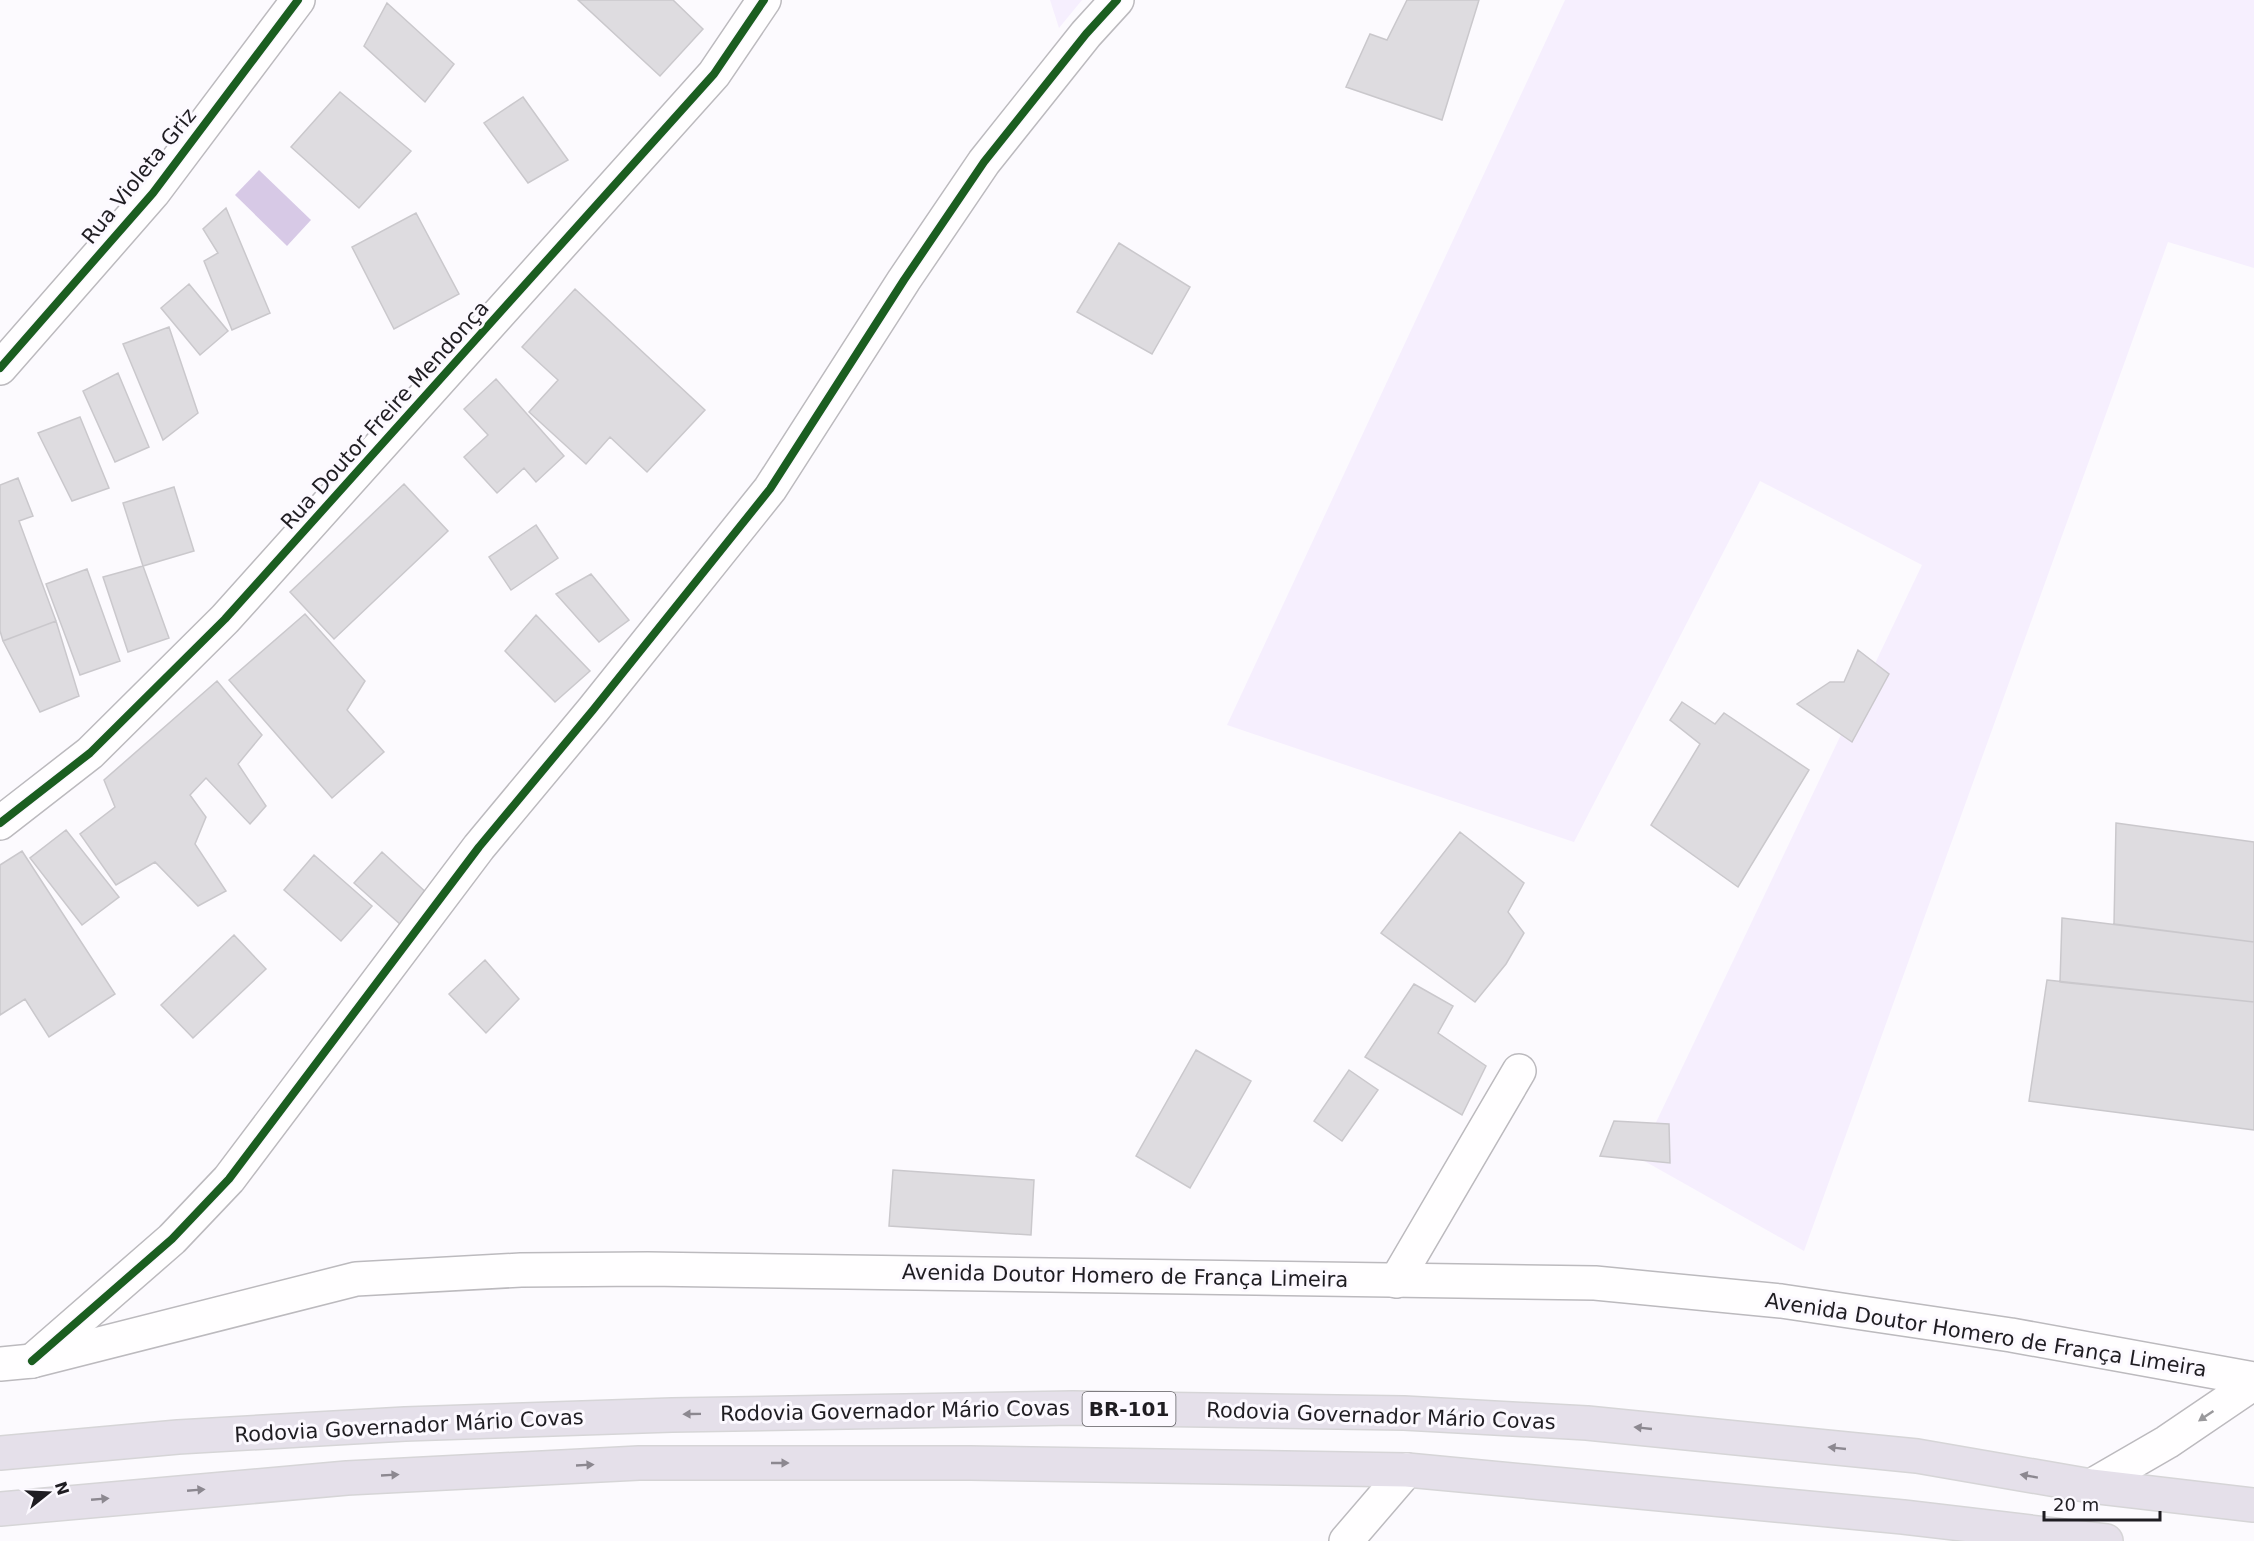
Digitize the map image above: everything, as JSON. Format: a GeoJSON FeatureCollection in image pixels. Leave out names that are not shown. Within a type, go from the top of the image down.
{"type":"FeatureCollection","features":[{"type":"Feature","properties":{"kind":"highway","name":"Rodovia Governador Mário Covas"},"geometry":{"type":"LineString","coordinates":[[0,1453],[178,1437],[393,1425],[672,1415],[1073,1408],[1381,1412],[1587,1423],[1917,1456],[2091,1486],[2254,1505]]}},
{"type":"Feature","properties":{"kind":"highway"},"geometry":{"type":"LineString","coordinates":[[0,1509],[347,1478],[639,1462],[970,1463],[1407,1470],[1986,1534],[2106,1541]]}},
{"type":"Feature","properties":{"kind":"street","name":"Rua Violeta Griz"},"geometry":{"type":"LineString","coordinates":[[0,368],[153,193],[298,0]]}},
{"type":"Feature","properties":{"kind":"street","name":"Rua Doutor Freire Mendonça"},"geometry":{"type":"LineString","coordinates":[[0,823],[90,753],[225,619],[714,74],[764,0]]}},
{"type":"Feature","properties":{"kind":"street"},"geometry":{"type":"LineString","coordinates":[[16,1363],[172,1239],[229,1179],[479,847],[645,646],[770,489],[904,280],[984,162],[1086,34],[1117,0]]}},
{"type":"Feature","properties":{"kind":"street"},"geometry":{"type":"LineString","coordinates":[[1396,1281],[1519,1071]]}},
{"type":"Feature","properties":{"kind":"street","name":"Avenida Doutor Homero de França Limeira"},"geometry":{"type":"LineString","coordinates":[[16,1363],[356,1279],[409,1275],[648,1269],[1595,1283],[1781,1301],[2011,1335],[2254,1381]]}},
{"type":"Feature","properties":{"kind":"street"},"geometry":{"type":"LineString","coordinates":[[2091,1486],[2167,1442],[2254,1381]]}},
{"type":"Feature","properties":{"kind":"street"},"geometry":{"type":"LineString","coordinates":[[1346,1541],[1407,1470]]}},
{"type":"Feature","properties":{"kind":"shaded area"},"geometry":{"type":"Polygon","coordinates":[[[1050,0],[1082,0],[1059,28],[1050,0]]]}},
{"type":"Feature","properties":{"kind":"shaded area"},"geometry":{"type":"Polygon","coordinates":[[[1565,0],[2254,0],[2254,268],[2168,242],[1804,1251],[1639,1158],[1922,565],[1760,481],[1574,842],[1227,725],[1565,0]]]}},
{"type":"Feature","properties":{"kind":"shaded area"},"geometry":{"type":"Polygon","coordinates":[[[259,170],[311,220],[287,246],[235,195],[259,170]]]}},
{"type":"Feature","properties":{"kind":"building"},"geometry":{"type":"Polygon","coordinates":[[[578,0],[673,0],[703,29],[660,76],[578,0]]]}},
{"type":"Feature","properties":{"kind":"building"},"geometry":{"type":"Polygon","coordinates":[[[1407,0],[1479,0],[1442,120],[1346,87],[1370,34],[1387,40],[1407,0]]]}},
{"type":"Feature","properties":{"kind":"building"},"geometry":{"type":"Polygon","coordinates":[[[387,3],[454,64],[425,102],[364,46],[387,3]]]}},
{"type":"Feature","properties":{"kind":"building"},"geometry":{"type":"Polygon","coordinates":[[[340,92],[411,151],[359,208],[291,147],[340,92]]]}},
{"type":"Feature","properties":{"kind":"building"},"geometry":{"type":"Polygon","coordinates":[[[523,97],[568,160],[528,183],[484,123],[523,97]]]}},
{"type":"Feature","properties":{"kind":"building"},"geometry":{"type":"Polygon","coordinates":[[[226,208],[270,313],[232,330],[204,261],[218,253],[203,229],[226,208]]]}},
{"type":"Feature","properties":{"kind":"building"},"geometry":{"type":"Polygon","coordinates":[[[416,213],[459,294],[394,329],[352,247],[416,213]]]}},
{"type":"Feature","properties":{"kind":"building"},"geometry":{"type":"Polygon","coordinates":[[[1119,243],[1190,287],[1152,354],[1077,312],[1119,243]]]}},
{"type":"Feature","properties":{"kind":"building"},"geometry":{"type":"Polygon","coordinates":[[[189,284],[228,331],[200,355],[161,308],[189,284]]]}},
{"type":"Feature","properties":{"kind":"building"},"geometry":{"type":"Polygon","coordinates":[[[575,289],[705,410],[647,472],[610,437],[586,464],[529,412],[558,380],[522,347],[575,289]]]}},
{"type":"Feature","properties":{"kind":"building"},"geometry":{"type":"Polygon","coordinates":[[[169,327],[198,413],[163,440],[123,344],[169,327]]]}},
{"type":"Feature","properties":{"kind":"building"},"geometry":{"type":"Polygon","coordinates":[[[118,373],[149,447],[115,462],[83,391],[118,373]]]}},
{"type":"Feature","properties":{"kind":"building"},"geometry":{"type":"Polygon","coordinates":[[[496,379],[564,456],[536,482],[524,468],[497,493],[464,457],[488,435],[464,409],[496,379]]]}},
{"type":"Feature","properties":{"kind":"building"},"geometry":{"type":"Polygon","coordinates":[[[80,417],[109,488],[72,501],[38,433],[80,417]]]}},
{"type":"Feature","properties":{"kind":"building"},"geometry":{"type":"Polygon","coordinates":[[[18,478],[33,516],[19,521],[56,621],[3,641],[0,631],[0,485],[18,478]]]}},
{"type":"Feature","properties":{"kind":"building"},"geometry":{"type":"Polygon","coordinates":[[[404,484],[448,531],[334,639],[290,592],[404,484]]]}},
{"type":"Feature","properties":{"kind":"building"},"geometry":{"type":"Polygon","coordinates":[[[174,487],[194,551],[143,566],[123,503],[174,487]]]}},
{"type":"Feature","properties":{"kind":"building"},"geometry":{"type":"Polygon","coordinates":[[[536,525],[558,558],[511,590],[489,557],[536,525]]]}},
{"type":"Feature","properties":{"kind":"building"},"geometry":{"type":"Polygon","coordinates":[[[143,566],[169,638],[128,652],[103,577],[143,566]]]}},
{"type":"Feature","properties":{"kind":"building"},"geometry":{"type":"Polygon","coordinates":[[[87,569],[120,661],[80,675],[46,584],[87,569]]]}},
{"type":"Feature","properties":{"kind":"building"},"geometry":{"type":"Polygon","coordinates":[[[591,574],[629,620],[599,642],[556,594],[591,574]]]}},
{"type":"Feature","properties":{"kind":"building"},"geometry":{"type":"Polygon","coordinates":[[[305,614],[365,681],[347,710],[384,752],[332,798],[229,680],[305,614]]]}},
{"type":"Feature","properties":{"kind":"building"},"geometry":{"type":"Polygon","coordinates":[[[536,615],[590,671],[555,702],[505,651],[536,615]]]}},
{"type":"Feature","properties":{"kind":"building"},"geometry":{"type":"Polygon","coordinates":[[[56,621],[79,696],[40,712],[3,641],[56,621]]]}},
{"type":"Feature","properties":{"kind":"building"},"geometry":{"type":"Polygon","coordinates":[[[1858,650],[1889,674],[1852,742],[1797,704],[1830,682],[1844,682],[1858,650]]]}},
{"type":"Feature","properties":{"kind":"building"},"geometry":{"type":"Polygon","coordinates":[[[217,681],[262,735],[238,764],[266,806],[250,824],[206,778],[190,795],[206,817],[195,844],[226,891],[198,906],[155,862],[116,885],[80,834],[115,807],[104,780],[217,681]]]}},
{"type":"Feature","properties":{"kind":"building"},"geometry":{"type":"Polygon","coordinates":[[[1682,702],[1715,724],[1724,713],[1809,770],[1738,887],[1651,825],[1700,744],[1670,720],[1682,702]]]}},
{"type":"Feature","properties":{"kind":"building"},"geometry":{"type":"Polygon","coordinates":[[[2116,823],[2254,842],[2254,942],[2114,924],[2116,823]]]}},
{"type":"Feature","properties":{"kind":"building"},"geometry":{"type":"Polygon","coordinates":[[[66,830],[119,897],[82,925],[30,858],[66,830]]]}},
{"type":"Feature","properties":{"kind":"building"},"geometry":{"type":"Polygon","coordinates":[[[1460,832],[1524,883],[1508,912],[1524,933],[1506,964],[1475,1002],[1381,933],[1460,832]]]}},
{"type":"Feature","properties":{"kind":"building"},"geometry":{"type":"Polygon","coordinates":[[[22,851],[115,994],[49,1037],[25,999],[0,1015],[0,865],[22,851]]]}},
{"type":"Feature","properties":{"kind":"building"},"geometry":{"type":"Polygon","coordinates":[[[382,852],[429,895],[401,925],[354,883],[382,852]]]}},
{"type":"Feature","properties":{"kind":"building"},"geometry":{"type":"Polygon","coordinates":[[[314,855],[372,906],[341,941],[284,890],[314,855]]]}},
{"type":"Feature","properties":{"kind":"building"},"geometry":{"type":"Polygon","coordinates":[[[2062,918],[2254,942],[2254,1002],[2060,982],[2062,918]]]}},
{"type":"Feature","properties":{"kind":"building"},"geometry":{"type":"Polygon","coordinates":[[[234,935],[266,969],[193,1038],[161,1005],[234,935]]]}},
{"type":"Feature","properties":{"kind":"building"},"geometry":{"type":"Polygon","coordinates":[[[485,960],[519,999],[486,1033],[449,994],[485,960]]]}},
{"type":"Feature","properties":{"kind":"building"},"geometry":{"type":"Polygon","coordinates":[[[2047,980],[2254,1002],[2254,1130],[2029,1101],[2047,980]]]}},
{"type":"Feature","properties":{"kind":"building"},"geometry":{"type":"Polygon","coordinates":[[[1414,984],[1453,1006],[1438,1033],[1486,1066],[1462,1115],[1365,1057],[1414,984]]]}},
{"type":"Feature","properties":{"kind":"building"},"geometry":{"type":"Polygon","coordinates":[[[1196,1050],[1251,1081],[1190,1188],[1136,1156],[1196,1050]]]}},
{"type":"Feature","properties":{"kind":"building"},"geometry":{"type":"Polygon","coordinates":[[[1349,1070],[1378,1090],[1342,1141],[1314,1121],[1349,1070]]]}},
{"type":"Feature","properties":{"kind":"building"},"geometry":{"type":"Polygon","coordinates":[[[1614,1121],[1669,1124],[1670,1163],[1600,1156],[1614,1121]]]}},
{"type":"Feature","properties":{"kind":"building"},"geometry":{"type":"Polygon","coordinates":[[[893,1170],[1034,1180],[1031,1235],[889,1226],[893,1170]]]}},
{"type":"Feature","properties":{"kind":"cycle path"},"geometry":{"type":"LineString","coordinates":[[0,368],[153,193],[298,0]]}},
{"type":"Feature","properties":{"kind":"cycle path"},"geometry":{"type":"LineString","coordinates":[[0,823],[90,753],[225,619],[714,74],[764,0]]}},
{"type":"Feature","properties":{"kind":"cycle path"},"geometry":{"type":"LineString","coordinates":[[32,1361],[172,1239],[229,1179],[479,847],[593,710],[770,489],[904,280],[984,162],[1086,34],[1117,0]]}}]}
